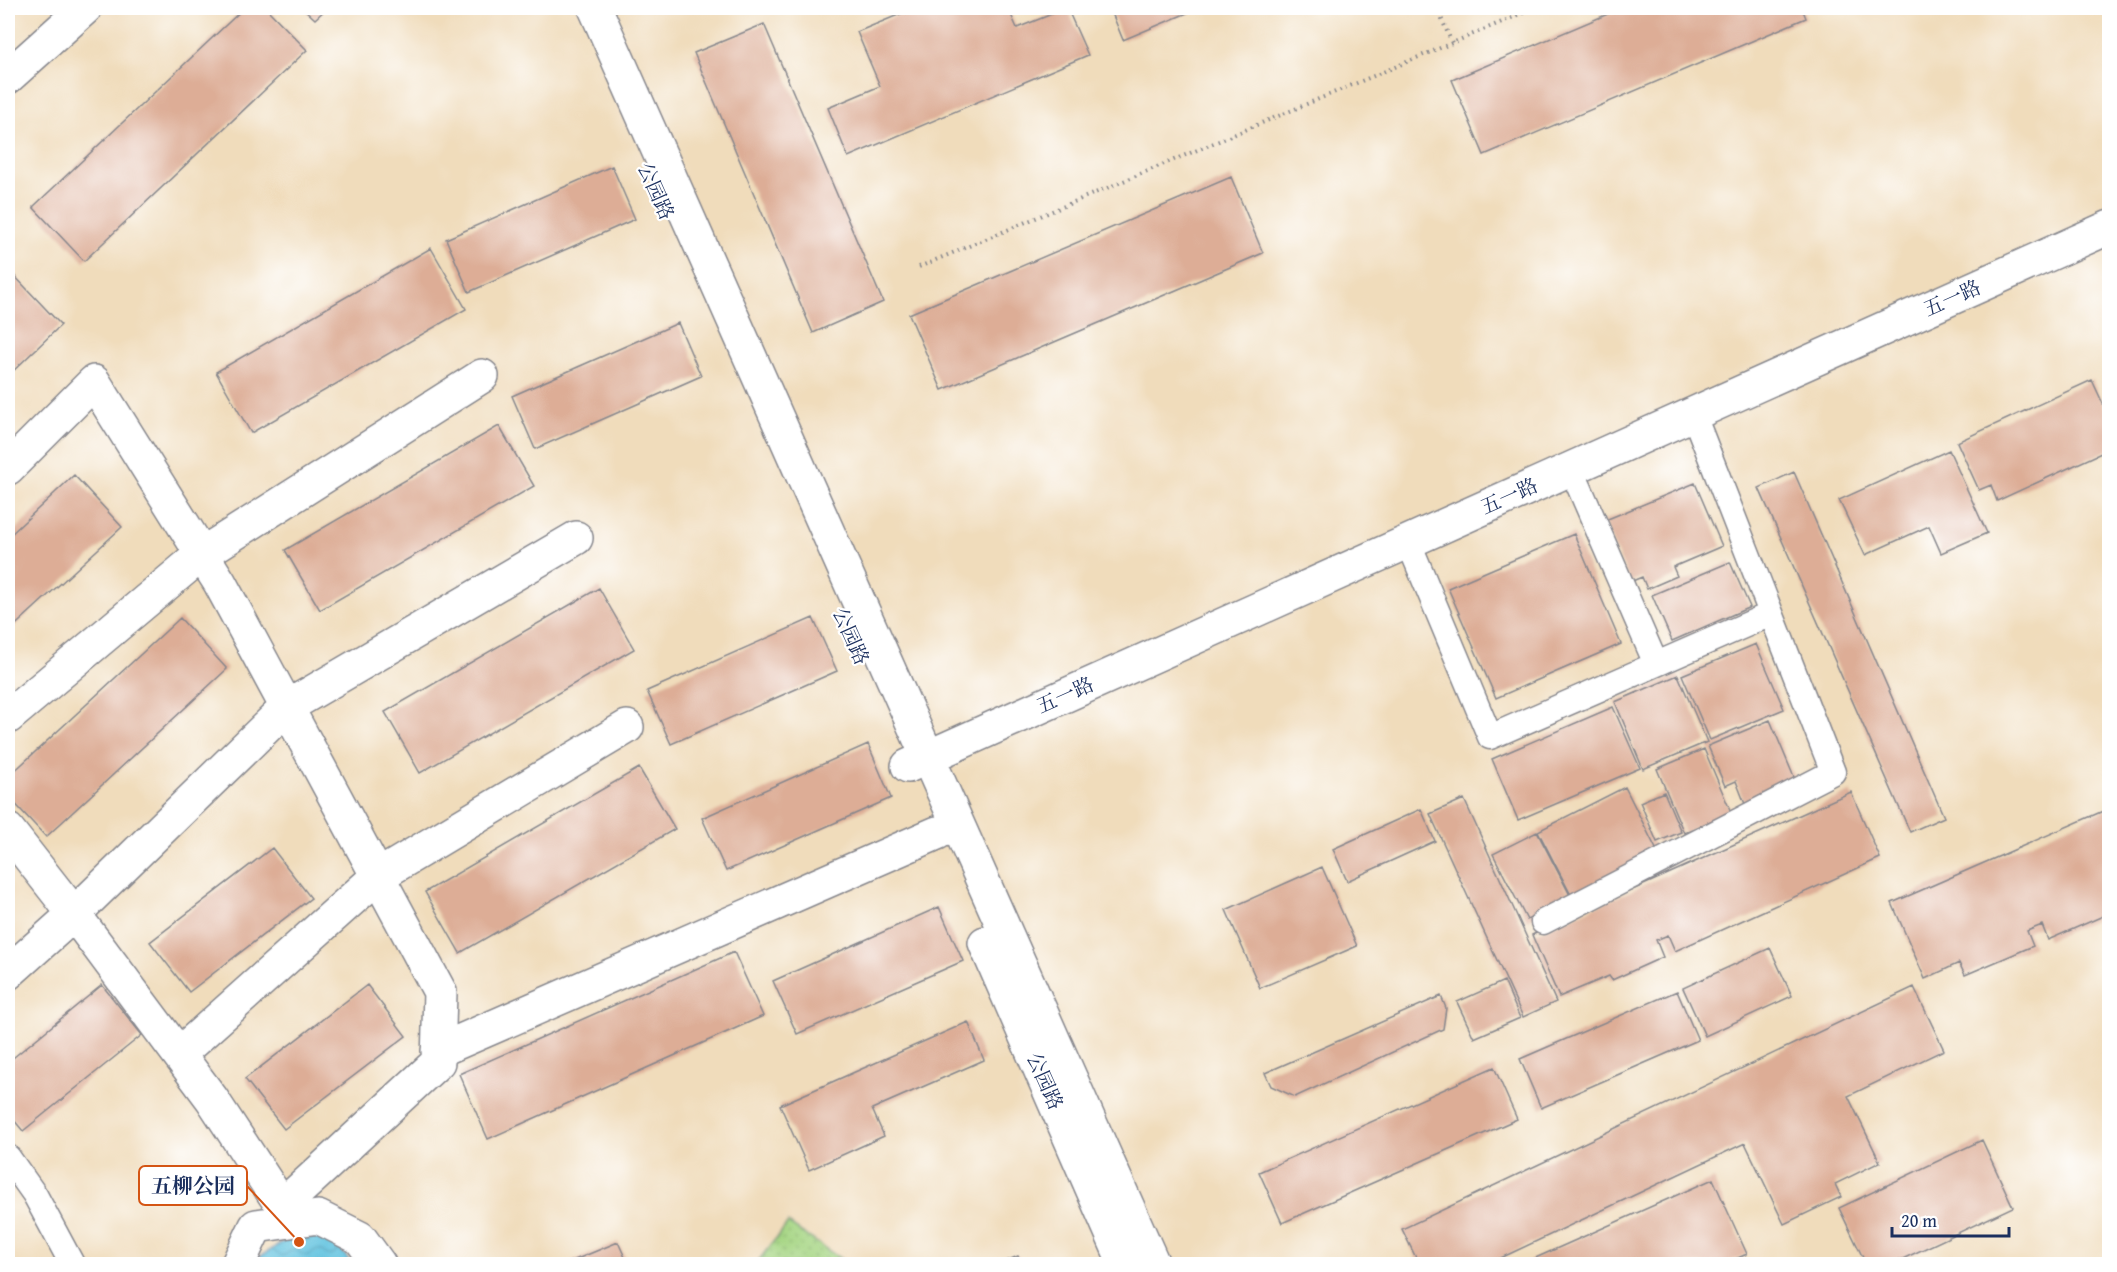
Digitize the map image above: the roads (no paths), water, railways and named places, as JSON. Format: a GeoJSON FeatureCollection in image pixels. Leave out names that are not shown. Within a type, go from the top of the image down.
{"type":"FeatureCollection","features":[{"type":"Feature","properties":{"kind":"street"},"geometry":{"type":"LineString","coordinates":[[8,77],[85,8]]}},
{"type":"Feature","properties":{"kind":"street","name":"公园路"},"geometry":{"type":"LineString","coordinates":[[575,8],[918,762],[937,833],[1125,1264]]}},
{"type":"Feature","properties":{"kind":"street"},"geometry":{"type":"LineString","coordinates":[[595,8],[918,762],[1153,1264]]}},
{"type":"Feature","properties":{"kind":"street","name":"五一路"},"geometry":{"type":"LineString","coordinates":[[918,762],[2109,227]]}},
{"type":"Feature","properties":{"kind":"street"},"geometry":{"type":"LineString","coordinates":[[8,717],[202,554],[482,376]]}},
{"type":"Feature","properties":{"kind":"street"},"geometry":{"type":"LineString","coordinates":[[8,468],[94,382],[220,583],[440,992],[438,1062],[282,1206],[212,1099],[74,914],[8,830]]}},
{"type":"Feature","properties":{"kind":"street"},"geometry":{"type":"LineString","coordinates":[[8,973],[74,914],[287,707],[576,538]]}},
{"type":"Feature","properties":{"kind":"street"},"geometry":{"type":"LineString","coordinates":[[179,1054],[378,876],[627,727]]}},
{"type":"Feature","properties":{"kind":"street"},"geometry":{"type":"LineString","coordinates":[[438,1051],[937,833]]}},
{"type":"Feature","properties":{"kind":"street"},"geometry":{"type":"LineString","coordinates":[[238,1264],[256,1226],[318,1217],[360,1238],[379,1264]]}},
{"type":"Feature","properties":{"kind":"lane"},"geometry":{"type":"LineString","coordinates":[[1543,922],[1833,772],[1693,413]]}},
{"type":"Feature","properties":{"kind":"lane"},"geometry":{"type":"LineString","coordinates":[[1571,468],[1656,664]]}},
{"type":"Feature","properties":{"kind":"lane"},"geometry":{"type":"LineString","coordinates":[[1408,541],[1490,737],[1771,614]]}},
{"type":"Feature","properties":{"kind":"lane"},"geometry":{"type":"LineString","coordinates":[[8,1157],[35,1195],[72,1264]]}},
{"type":"Feature","properties":{"kind":"water"},"geometry":{"type":"Polygon","coordinates":[[[313,1227],[335,1242],[352,1264],[248,1264],[283,1242],[313,1227]]]}},
{"type":"Feature","properties":{"kind":"place","name":"五柳公园"},"geometry":{"type":"Point","coordinates":[299,1242]}}]}
